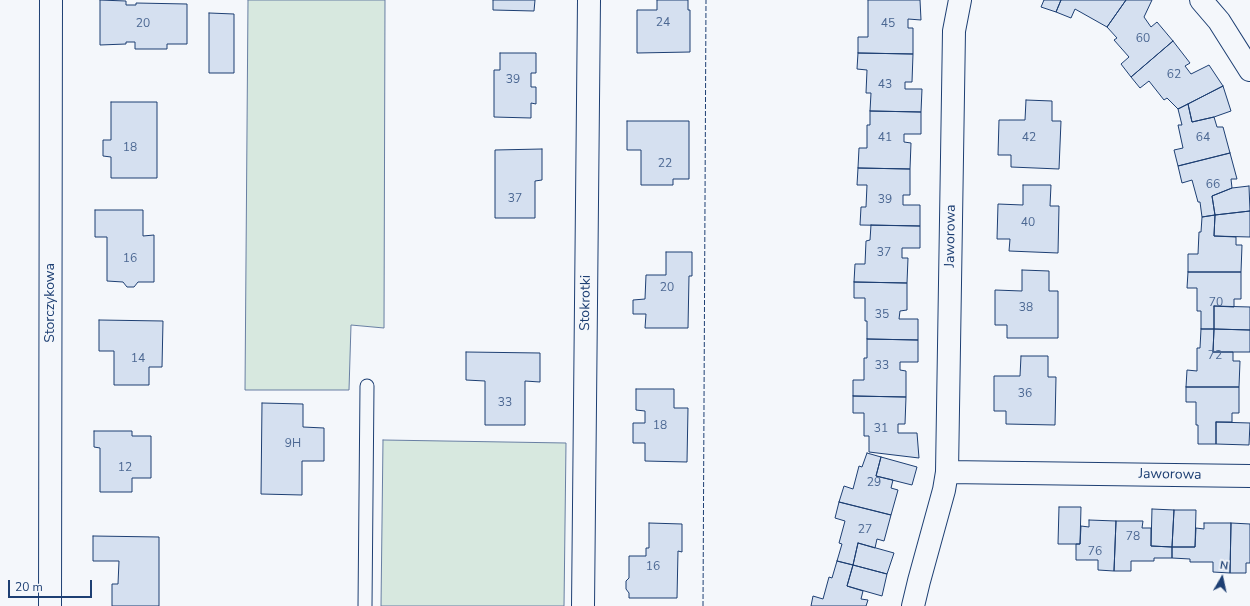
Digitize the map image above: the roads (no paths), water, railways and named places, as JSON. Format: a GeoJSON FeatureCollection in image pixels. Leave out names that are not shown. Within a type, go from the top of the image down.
{"type":"FeatureCollection","features":[{"type":"Feature","properties":{"kind":"street","name":"Storczykowa"},"geometry":{"type":"LineString","coordinates":[[50,606],[51,0]]}},
{"type":"Feature","properties":{"kind":"street","name":"Stokrotki"},"geometry":{"type":"LineString","coordinates":[[582,606],[589,0]]}},
{"type":"Feature","properties":{"kind":"street","name":"Jaworowa"},"geometry":{"type":"LineString","coordinates":[[913,606],[944,490],[947,472],[954,31],[960,0]]}},
{"type":"Feature","properties":{"kind":"street"},"geometry":{"type":"LineString","coordinates":[[1201,0],[1219,21],[1250,70]]}},
{"type":"Feature","properties":{"kind":"street","name":"Jaworowa"},"geometry":{"type":"LineString","coordinates":[[947,472],[1250,476]]}},
{"type":"Feature","properties":{"kind":"lane"},"geometry":{"type":"LineString","coordinates":[[365,606],[367,386]]}}]}
